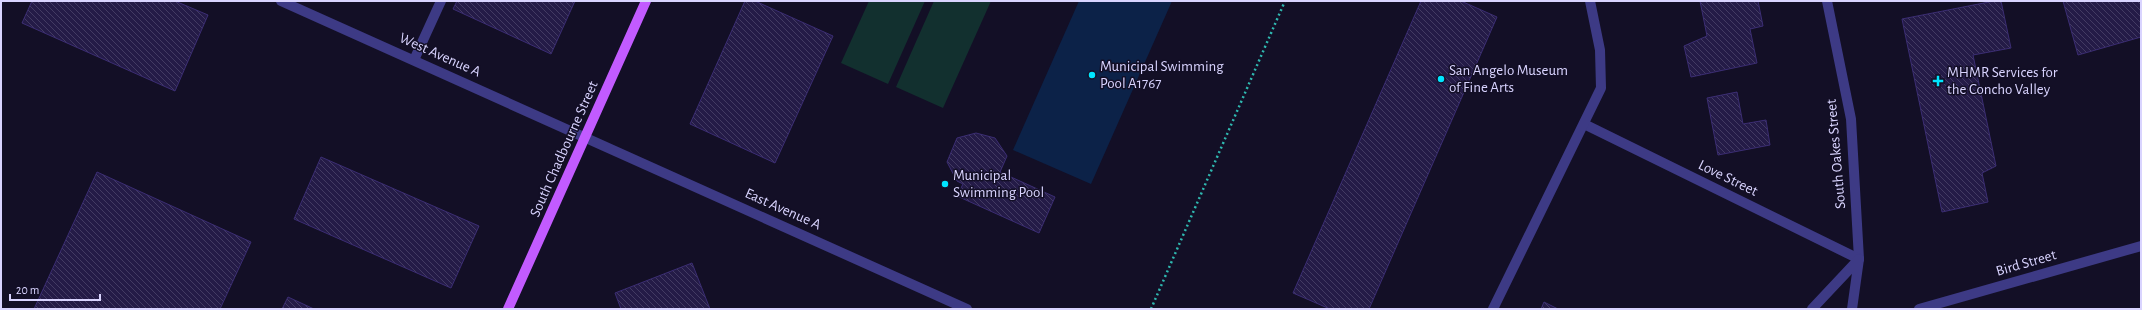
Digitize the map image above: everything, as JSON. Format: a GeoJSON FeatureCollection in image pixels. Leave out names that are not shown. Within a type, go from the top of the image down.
{"type":"FeatureCollection","features":[{"type":"Feature","properties":{"kind":"main road","name":"South Chadbourne Street"},"geometry":{"type":"LineString","coordinates":[[508,309],[646,1]]}},
{"type":"Feature","properties":{"kind":"street","name":"West Avenue A"},"geometry":{"type":"LineString","coordinates":[[281,1],[586,137]]}},
{"type":"Feature","properties":{"kind":"street"},"geometry":{"type":"LineString","coordinates":[[414,60],[441,1]]}},
{"type":"Feature","properties":{"kind":"street"},"geometry":{"type":"LineString","coordinates":[[1493,309],[1601,88],[1600,50],[1590,1]]}},
{"type":"Feature","properties":{"kind":"street","name":"South Oakes Street"},"geometry":{"type":"LineString","coordinates":[[1827,1],[1851,119],[1859,259],[1852,309]]}},
{"type":"Feature","properties":{"kind":"street","name":"Love Street"},"geometry":{"type":"LineString","coordinates":[[1584,124],[1859,259]]}},
{"type":"Feature","properties":{"kind":"street","name":"East Avenue A"},"geometry":{"type":"LineString","coordinates":[[586,137],[967,309]]}},
{"type":"Feature","properties":{"kind":"street","name":"Bird Street"},"geometry":{"type":"LineString","coordinates":[[1919,309],[2141,246]]}},
{"type":"Feature","properties":{"kind":"street"},"geometry":{"type":"LineString","coordinates":[[1812,309],[1859,259]]}},
{"type":"Feature","properties":{"kind":"path"},"geometry":{"type":"LineString","coordinates":[[1151,309],[1285,1]]}},
{"type":"Feature","properties":{"kind":"green space"},"geometry":{"type":"Polygon","coordinates":[[[869,1],[925,1],[888,84],[841,63],[869,1]]]}},
{"type":"Feature","properties":{"kind":"green space"},"geometry":{"type":"Polygon","coordinates":[[[934,1],[991,1],[943,108],[896,87],[934,1]]]}},
{"type":"Feature","properties":{"kind":"water","name":"Municipal Swimming Pool A1767"},"geometry":{"type":"Polygon","coordinates":[[[1079,1],[1172,1],[1091,184],[1013,150],[1079,1]]]}},
{"type":"Feature","properties":{"kind":"building"},"geometry":{"type":"Polygon","coordinates":[[[32,1],[175,1],[208,15],[175,91],[22,23],[32,1]]]}},
{"type":"Feature","properties":{"kind":"building"},"geometry":{"type":"Polygon","coordinates":[[[457,1],[575,1],[551,54],[453,9],[457,1]]]}},
{"type":"Feature","properties":{"kind":"building"},"geometry":{"type":"Polygon","coordinates":[[[745,1],[755,1],[833,36],[775,163],[690,124],[745,1]]]}},
{"type":"Feature","properties":{"kind":"building"},"geometry":{"type":"Polygon","coordinates":[[[1421,1],[1461,1],[1497,17],[1369,309],[1330,309],[1293,293],[1421,1]]]}},
{"type":"Feature","properties":{"kind":"building"},"geometry":{"type":"Polygon","coordinates":[[[1700,1],[1758,1],[1763,26],[1750,29],[1757,63],[1691,77],[1684,46],[1707,36],[1700,1]]]}},
{"type":"Feature","properties":{"kind":"building"},"geometry":{"type":"Polygon","coordinates":[[[1994,1],[2001,1],[2011,48],[1973,55],[1996,166],[1982,173],[1988,202],[1942,212],[1902,19],[1994,1]]]}},
{"type":"Feature","properties":{"kind":"building"},"geometry":{"type":"Polygon","coordinates":[[[2063,1],[2141,1],[2141,37],[2078,55],[2063,1]]]}},
{"type":"Feature","properties":{"kind":"building"},"geometry":{"type":"Polygon","coordinates":[[[1737,92],[1743,124],[1766,120],[1770,145],[1718,155],[1707,98],[1737,92]]]}},
{"type":"Feature","properties":{"kind":"building"},"geometry":{"type":"Polygon","coordinates":[[[976,133],[995,138],[1007,156],[1000,172],[1055,197],[1039,233],[957,196],[963,184],[957,181],[947,162],[957,138],[976,133]]]}},
{"type":"Feature","properties":{"kind":"building"},"geometry":{"type":"Polygon","coordinates":[[[321,157],[479,226],[451,288],[294,219],[321,157]]]}},
{"type":"Feature","properties":{"kind":"building"},"geometry":{"type":"Polygon","coordinates":[[[97,172],[251,242],[220,309],[34,309],[97,172]]]}},
{"type":"Feature","properties":{"kind":"building"},"geometry":{"type":"Polygon","coordinates":[[[692,263],[710,309],[621,309],[615,293],[692,263]]]}},
{"type":"Feature","properties":{"kind":"building"},"geometry":{"type":"Polygon","coordinates":[[[288,297],[314,309],[282,309],[288,297]]]}},
{"type":"Feature","properties":{"kind":"building"},"geometry":{"type":"Polygon","coordinates":[[[1544,302],[1558,309],[1541,309],[1544,302]]]}},
{"type":"Feature","properties":{"kind":"place","name":"Municipal Swimming Pool A1767"},"geometry":{"type":"Point","coordinates":[1092,75]}},
{"type":"Feature","properties":{"kind":"place","name":"San Angelo Museum of Fine Arts"},"geometry":{"type":"Point","coordinates":[1441,79]}},
{"type":"Feature","properties":{"kind":"place","name":"MHMR Services for the Concho Valley"},"geometry":{"type":"Point","coordinates":[1938,81]}},
{"type":"Feature","properties":{"kind":"place","name":"Municipal Swimming Pool"},"geometry":{"type":"Point","coordinates":[945,184]}}]}
